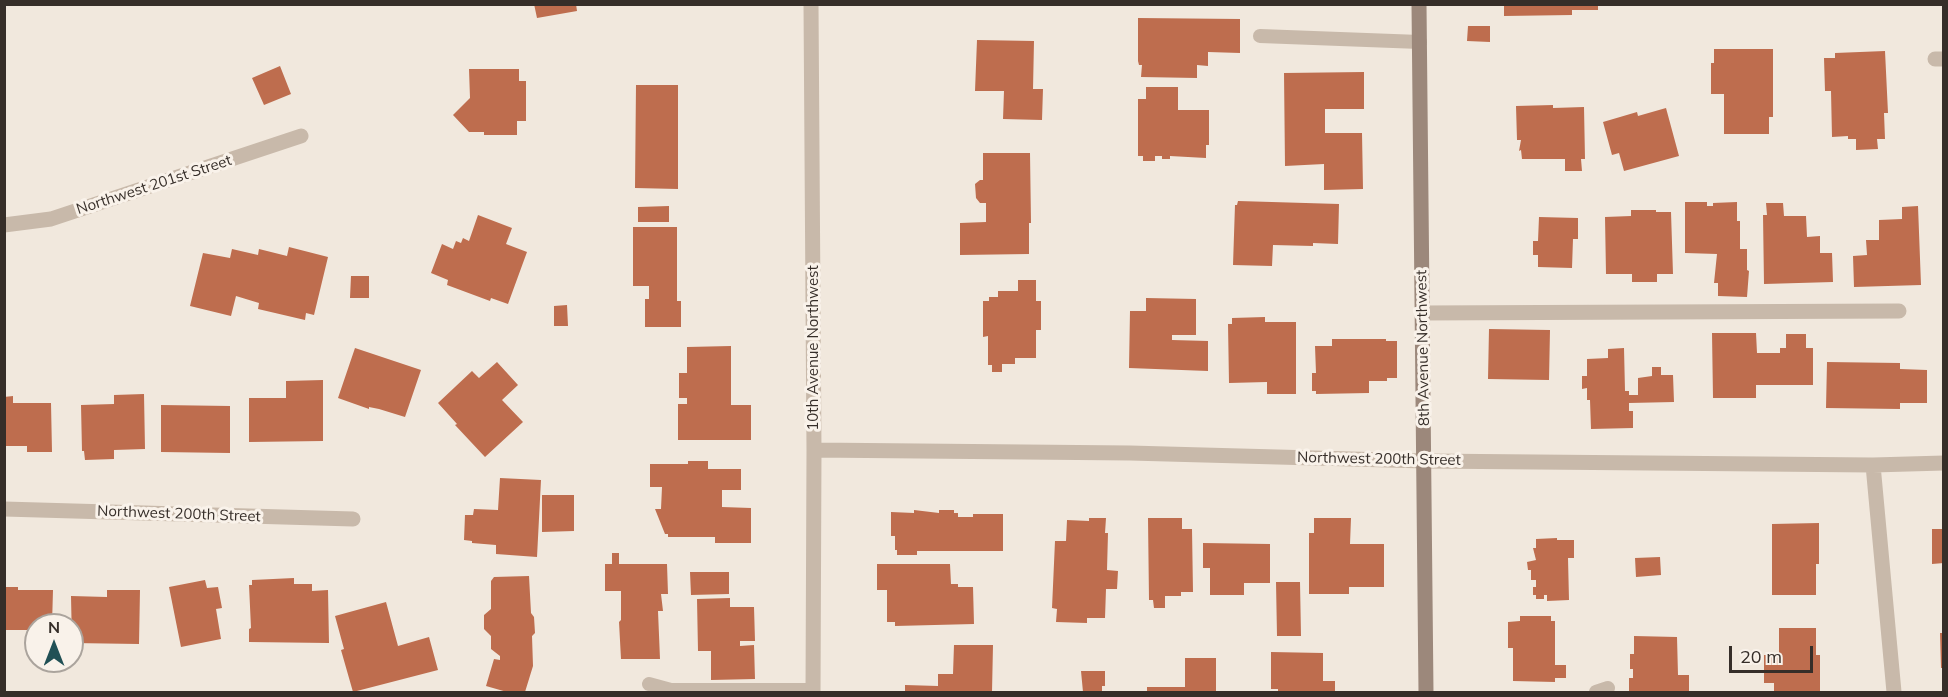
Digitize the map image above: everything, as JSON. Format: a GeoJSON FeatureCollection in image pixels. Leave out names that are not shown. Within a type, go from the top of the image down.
{"type":"FeatureCollection","features":[{"type":"Feature","properties":{"kind":"main road","name":"8th Avenue Northwest"},"geometry":{"type":"LineString","coordinates":[[1419,4],[1426,693]]}},
{"type":"Feature","properties":{"kind":"street","name":"10th Avenue Northwest"},"geometry":{"type":"LineString","coordinates":[[811,4],[813,691]]}},
{"type":"Feature","properties":{"kind":"street","name":"Northwest 201st Street"},"geometry":{"type":"LineString","coordinates":[[4,225],[51,219],[301,136]]}},
{"type":"Feature","properties":{"kind":"street"},"geometry":{"type":"LineString","coordinates":[[1422,313],[1899,311]]}},
{"type":"Feature","properties":{"kind":"street","name":"Northwest 200th Street"},"geometry":{"type":"LineString","coordinates":[[814,450],[1130,453],[1425,461],[1873,465],[1944,463]]}},
{"type":"Feature","properties":{"kind":"street"},"geometry":{"type":"LineString","coordinates":[[1873,465],[1894,693]]}},
{"type":"Feature","properties":{"kind":"street","name":"Northwest 200th Street"},"geometry":{"type":"LineString","coordinates":[[4,509],[353,519]]}},
{"type":"Feature","properties":{"kind":"lane"},"geometry":{"type":"LineString","coordinates":[[1260,36],[1420,42]]}},
{"type":"Feature","properties":{"kind":"lane"},"geometry":{"type":"LineString","coordinates":[[649,684],[671,690],[813,691]]}},
{"type":"Feature","properties":{"kind":"building"},"geometry":{"type":"Polygon","coordinates":[[[534,4],[576,4],[577,11],[537,18],[534,4]]]}},
{"type":"Feature","properties":{"kind":"building"},"geometry":{"type":"Polygon","coordinates":[[[1504,4],[1598,4],[1598,10],[1572,10],[1572,15],[1504,16],[1504,4]]]}},
{"type":"Feature","properties":{"kind":"building"},"geometry":{"type":"Polygon","coordinates":[[[1138,18],[1240,19],[1240,53],[1208,52],[1208,66],[1197,65],[1197,78],[1141,77],[1142,65],[1139,65],[1138,61],[1138,18]]]}},
{"type":"Feature","properties":{"kind":"building"},"geometry":{"type":"Polygon","coordinates":[[[1468,26],[1490,26],[1490,42],[1467,41],[1468,26]]]}},
{"type":"Feature","properties":{"kind":"building"},"geometry":{"type":"Polygon","coordinates":[[[977,40],[1034,41],[1033,89],[1043,89],[1042,120],[1003,119],[1004,91],[975,91],[977,40]]]}},
{"type":"Feature","properties":{"kind":"building"},"geometry":{"type":"Polygon","coordinates":[[[1714,49],[1773,49],[1773,117],[1769,117],[1769,134],[1724,134],[1724,94],[1711,94],[1711,63],[1714,63],[1714,49]]]}},
{"type":"Feature","properties":{"kind":"building"},"geometry":{"type":"Polygon","coordinates":[[[1885,51],[1888,113],[1884,113],[1885,139],[1877,139],[1878,149],[1856,150],[1856,139],[1848,139],[1848,136],[1832,137],[1831,91],[1825,91],[1824,58],[1835,58],[1835,53],[1885,51]]]}},
{"type":"Feature","properties":{"kind":"building"},"geometry":{"type":"Polygon","coordinates":[[[280,66],[291,94],[264,105],[252,78],[280,66]]]}},
{"type":"Feature","properties":{"kind":"building"},"geometry":{"type":"Polygon","coordinates":[[[469,69],[519,69],[519,81],[526,81],[526,121],[517,121],[517,135],[484,135],[484,132],[469,132],[453,115],[470,98],[469,69]]]}},
{"type":"Feature","properties":{"kind":"building"},"geometry":{"type":"Polygon","coordinates":[[[1364,72],[1364,109],[1325,109],[1325,133],[1362,133],[1363,189],[1324,190],[1324,164],[1285,166],[1284,73],[1364,72]]]}},
{"type":"Feature","properties":{"kind":"building"},"geometry":{"type":"Polygon","coordinates":[[[636,85],[678,85],[678,189],[635,188],[636,85]]]}},
{"type":"Feature","properties":{"kind":"building"},"geometry":{"type":"Polygon","coordinates":[[[1146,87],[1178,87],[1178,110],[1209,110],[1209,145],[1206,145],[1206,158],[1170,156],[1170,159],[1162,159],[1162,156],[1155,156],[1155,161],[1143,161],[1143,156],[1138,156],[1138,99],[1146,99],[1146,87]]]}},
{"type":"Feature","properties":{"kind":"building"},"geometry":{"type":"Polygon","coordinates":[[[1553,105],[1553,108],[1584,107],[1585,159],[1581,159],[1582,171],[1565,171],[1565,159],[1522,159],[1521,150],[1519,151],[1521,140],[1517,140],[1516,106],[1553,105]]]}},
{"type":"Feature","properties":{"kind":"building"},"geometry":{"type":"Polygon","coordinates":[[[1666,108],[1679,156],[1624,171],[1619,153],[1612,155],[1603,122],[1637,112],[1638,116],[1666,108]]]}},
{"type":"Feature","properties":{"kind":"building"},"geometry":{"type":"Polygon","coordinates":[[[983,153],[1030,153],[1029,254],[960,255],[960,223],[986,222],[986,203],[980,203],[976,198],[975,184],[983,180],[983,153]]]}},
{"type":"Feature","properties":{"kind":"building"},"geometry":{"type":"Polygon","coordinates":[[[1238,201],[1339,204],[1338,244],[1273,245],[1272,266],[1233,265],[1235,205],[1238,201]]]}},
{"type":"Feature","properties":{"kind":"building"},"geometry":{"type":"Polygon","coordinates":[[[1685,202],[1707,202],[1707,206],[1713,206],[1713,203],[1737,202],[1740,249],[1747,249],[1747,270],[1749,271],[1747,297],[1718,296],[1718,283],[1714,283],[1717,254],[1685,253],[1685,202]]]}},
{"type":"Feature","properties":{"kind":"building"},"geometry":{"type":"Polygon","coordinates":[[[1766,203],[1783,203],[1784,216],[1806,216],[1807,237],[1820,236],[1820,253],[1832,253],[1833,282],[1764,284],[1763,215],[1767,215],[1766,203]]]}},
{"type":"Feature","properties":{"kind":"building"},"geometry":{"type":"Polygon","coordinates":[[[669,206],[669,222],[638,222],[638,207],[669,206]]]}},
{"type":"Feature","properties":{"kind":"building"},"geometry":{"type":"Polygon","coordinates":[[[1918,206],[1921,285],[1854,287],[1853,256],[1867,255],[1866,240],[1879,240],[1879,220],[1902,219],[1902,207],[1918,206]]]}},
{"type":"Feature","properties":{"kind":"building"},"geometry":{"type":"Polygon","coordinates":[[[1631,210],[1671,212],[1673,274],[1657,274],[1657,282],[1632,282],[1632,274],[1606,274],[1605,217],[1631,216],[1631,210]]]}},
{"type":"Feature","properties":{"kind":"building"},"geometry":{"type":"Polygon","coordinates":[[[478,215],[512,228],[506,244],[527,252],[508,304],[491,298],[490,301],[447,285],[448,280],[431,273],[442,244],[453,249],[456,241],[461,243],[463,238],[469,241],[478,215]]]}},
{"type":"Feature","properties":{"kind":"building"},"geometry":{"type":"Polygon","coordinates":[[[1539,217],[1578,218],[1578,239],[1573,239],[1572,268],[1538,267],[1538,255],[1533,255],[1533,241],[1538,241],[1539,217]]]}},
{"type":"Feature","properties":{"kind":"building"},"geometry":{"type":"Polygon","coordinates":[[[633,227],[677,227],[677,301],[681,301],[681,327],[645,327],[645,299],[649,299],[649,286],[633,286],[633,227]]]}},
{"type":"Feature","properties":{"kind":"building"},"geometry":{"type":"Polygon","coordinates":[[[289,247],[328,257],[314,315],[306,313],[305,320],[258,309],[259,303],[236,296],[231,316],[190,306],[203,253],[230,258],[232,249],[258,255],[259,249],[287,256],[289,247]]]}},
{"type":"Feature","properties":{"kind":"building"},"geometry":{"type":"Polygon","coordinates":[[[351,276],[369,276],[369,298],[350,298],[351,276]]]}},
{"type":"Feature","properties":{"kind":"building"},"geometry":{"type":"Polygon","coordinates":[[[1018,280],[1036,280],[1036,301],[1041,301],[1041,330],[1036,330],[1036,358],[1015,358],[1015,364],[1002,364],[1002,372],[992,372],[992,365],[988,365],[988,336],[983,337],[983,301],[989,301],[989,297],[998,297],[998,291],[1018,291],[1018,280]]]}},
{"type":"Feature","properties":{"kind":"building"},"geometry":{"type":"Polygon","coordinates":[[[1146,298],[1196,299],[1196,335],[1172,335],[1172,340],[1208,341],[1208,371],[1129,368],[1130,311],[1146,311],[1146,298]]]}},
{"type":"Feature","properties":{"kind":"building"},"geometry":{"type":"Polygon","coordinates":[[[567,305],[568,326],[554,326],[554,306],[567,305]]]}},
{"type":"Feature","properties":{"kind":"building"},"geometry":{"type":"Polygon","coordinates":[[[1265,317],[1265,322],[1296,322],[1296,394],[1267,394],[1267,382],[1229,383],[1228,324],[1232,324],[1232,318],[1265,317]]]}},
{"type":"Feature","properties":{"kind":"building"},"geometry":{"type":"Polygon","coordinates":[[[1489,329],[1550,330],[1549,380],[1488,379],[1489,329]]]}},
{"type":"Feature","properties":{"kind":"building"},"geometry":{"type":"Polygon","coordinates":[[[1712,333],[1756,333],[1757,353],[1780,353],[1780,348],[1786,348],[1786,334],[1806,334],[1806,348],[1813,348],[1813,385],[1756,385],[1756,398],[1713,398],[1712,333]]]}},
{"type":"Feature","properties":{"kind":"building"},"geometry":{"type":"Polygon","coordinates":[[[1332,339],[1397,341],[1397,378],[1387,378],[1387,381],[1369,381],[1369,393],[1316,394],[1316,391],[1312,391],[1312,373],[1316,373],[1315,346],[1332,346],[1332,339]]]}},
{"type":"Feature","properties":{"kind":"building"},"geometry":{"type":"Polygon","coordinates":[[[731,346],[731,405],[751,405],[751,440],[678,440],[678,404],[687,404],[687,398],[679,398],[679,373],[687,373],[687,347],[731,346]]]}},
{"type":"Feature","properties":{"kind":"building"},"geometry":{"type":"Polygon","coordinates":[[[355,348],[421,370],[405,417],[379,409],[369,407],[369,409],[338,398],[355,348]]]}},
{"type":"Feature","properties":{"kind":"building"},"geometry":{"type":"Polygon","coordinates":[[[1624,348],[1625,391],[1629,391],[1629,395],[1638,395],[1638,378],[1652,376],[1652,367],[1661,367],[1661,375],[1673,375],[1674,402],[1629,403],[1629,411],[1633,411],[1633,428],[1591,429],[1590,400],[1587,400],[1587,388],[1582,389],[1582,376],[1587,376],[1587,359],[1608,358],[1608,349],[1624,348]]]}},
{"type":"Feature","properties":{"kind":"building"},"geometry":{"type":"Polygon","coordinates":[[[497,362],[518,385],[502,400],[523,422],[485,457],[438,403],[472,371],[479,378],[497,362]]]}},
{"type":"Feature","properties":{"kind":"building"},"geometry":{"type":"Polygon","coordinates":[[[1827,362],[1900,363],[1900,369],[1927,370],[1927,403],[1900,403],[1900,409],[1826,408],[1827,362]]]}},
{"type":"Feature","properties":{"kind":"building"},"geometry":{"type":"Polygon","coordinates":[[[323,380],[323,441],[249,442],[249,398],[286,398],[286,381],[323,380]]]}},
{"type":"Feature","properties":{"kind":"building"},"geometry":{"type":"Polygon","coordinates":[[[144,394],[145,449],[114,450],[114,459],[85,460],[84,451],[82,451],[81,405],[114,404],[114,395],[144,394]]]}},
{"type":"Feature","properties":{"kind":"building"},"geometry":{"type":"Polygon","coordinates":[[[13,396],[13,403],[51,403],[52,452],[27,452],[27,446],[4,446],[4,397],[13,396]]]}},
{"type":"Feature","properties":{"kind":"building"},"geometry":{"type":"Polygon","coordinates":[[[161,405],[230,406],[230,453],[161,452],[161,405]]]}},
{"type":"Feature","properties":{"kind":"building"},"geometry":{"type":"Polygon","coordinates":[[[688,461],[708,461],[708,469],[741,469],[741,490],[722,490],[722,507],[751,508],[751,543],[715,543],[715,537],[668,537],[668,534],[665,534],[655,509],[661,509],[662,487],[650,487],[650,464],[688,464],[688,461]]]}},
{"type":"Feature","properties":{"kind":"building"},"geometry":{"type":"Polygon","coordinates":[[[500,478],[541,480],[537,557],[496,554],[496,545],[464,540],[465,515],[473,515],[474,509],[498,510],[500,478]]]}},
{"type":"Feature","properties":{"kind":"building"},"geometry":{"type":"Polygon","coordinates":[[[542,495],[574,495],[574,531],[542,532],[542,495]]]}},
{"type":"Feature","properties":{"kind":"building"},"geometry":{"type":"Polygon","coordinates":[[[914,510],[939,513],[939,510],[954,510],[954,513],[958,513],[958,517],[973,517],[973,514],[1003,514],[1003,551],[917,551],[917,555],[897,555],[895,536],[891,536],[891,512],[914,513],[914,510]]]}},
{"type":"Feature","properties":{"kind":"building"},"geometry":{"type":"Polygon","coordinates":[[[1089,518],[1106,518],[1107,570],[1118,571],[1117,589],[1106,589],[1105,618],[1087,618],[1087,623],[1056,622],[1057,609],[1052,608],[1055,541],[1066,541],[1067,520],[1089,521],[1089,518]]]}},
{"type":"Feature","properties":{"kind":"building"},"geometry":{"type":"Polygon","coordinates":[[[1148,518],[1182,518],[1182,529],[1192,529],[1193,592],[1181,592],[1181,596],[1165,596],[1165,608],[1154,608],[1153,600],[1149,600],[1148,518]]]}},
{"type":"Feature","properties":{"kind":"building"},"geometry":{"type":"Polygon","coordinates":[[[1314,518],[1351,518],[1350,544],[1384,544],[1384,587],[1349,587],[1349,594],[1309,594],[1309,533],[1314,533],[1314,518]]]}},
{"type":"Feature","properties":{"kind":"building"},"geometry":{"type":"Polygon","coordinates":[[[1819,523],[1816,595],[1772,595],[1772,524],[1819,523]]]}},
{"type":"Feature","properties":{"kind":"building"},"geometry":{"type":"Polygon","coordinates":[[[1932,529],[1944,529],[1944,563],[1932,564],[1932,529]]]}},
{"type":"Feature","properties":{"kind":"building"},"geometry":{"type":"Polygon","coordinates":[[[1557,538],[1557,540],[1574,540],[1574,558],[1568,558],[1569,600],[1547,601],[1547,595],[1544,595],[1544,599],[1536,599],[1536,595],[1533,595],[1533,587],[1536,587],[1536,580],[1531,580],[1531,570],[1528,570],[1527,562],[1536,560],[1533,548],[1536,548],[1536,539],[1557,538]]]}},
{"type":"Feature","properties":{"kind":"building"},"geometry":{"type":"Polygon","coordinates":[[[1203,543],[1270,544],[1270,583],[1244,583],[1244,595],[1210,595],[1210,568],[1203,568],[1203,543]]]}},
{"type":"Feature","properties":{"kind":"building"},"geometry":{"type":"Polygon","coordinates":[[[612,553],[619,553],[619,564],[667,564],[668,594],[661,594],[663,611],[658,611],[660,659],[621,659],[619,622],[621,620],[621,591],[605,591],[605,564],[612,564],[612,553]]]}},
{"type":"Feature","properties":{"kind":"building"},"geometry":{"type":"Polygon","coordinates":[[[1660,557],[1661,575],[1636,577],[1635,558],[1660,557]]]}},
{"type":"Feature","properties":{"kind":"building"},"geometry":{"type":"Polygon","coordinates":[[[877,564],[950,564],[951,584],[958,584],[958,587],[973,587],[974,624],[895,626],[895,622],[887,622],[887,590],[877,590],[877,564]]]}},
{"type":"Feature","properties":{"kind":"building"},"geometry":{"type":"Polygon","coordinates":[[[690,572],[729,572],[729,594],[691,595],[690,572]]]}},
{"type":"Feature","properties":{"kind":"building"},"geometry":{"type":"Polygon","coordinates":[[[529,576],[531,613],[534,617],[535,633],[532,636],[533,666],[525,692],[507,692],[486,686],[494,659],[500,660],[500,656],[491,649],[491,636],[484,629],[484,615],[491,609],[491,581],[494,577],[529,576]]]}},
{"type":"Feature","properties":{"kind":"building"},"geometry":{"type":"Polygon","coordinates":[[[294,578],[294,584],[312,584],[312,591],[328,590],[329,643],[249,642],[249,629],[251,628],[249,585],[252,585],[252,580],[294,578]]]}},
{"type":"Feature","properties":{"kind":"building"},"geometry":{"type":"Polygon","coordinates":[[[205,580],[207,588],[218,587],[222,608],[216,609],[221,639],[181,647],[169,587],[205,580]]]}},
{"type":"Feature","properties":{"kind":"building"},"geometry":{"type":"Polygon","coordinates":[[[1276,582],[1300,582],[1301,636],[1277,636],[1276,582]]]}},
{"type":"Feature","properties":{"kind":"building"},"geometry":{"type":"Polygon","coordinates":[[[4,587],[18,587],[18,590],[53,590],[52,613],[24,613],[24,630],[4,630],[4,587]]]}},
{"type":"Feature","properties":{"kind":"building"},"geometry":{"type":"Polygon","coordinates":[[[107,590],[140,590],[139,644],[84,643],[84,613],[71,613],[71,596],[107,597],[107,590]]]}},
{"type":"Feature","properties":{"kind":"building"},"geometry":{"type":"Polygon","coordinates":[[[730,598],[730,607],[754,607],[755,641],[740,641],[740,646],[754,645],[755,679],[711,680],[711,651],[698,651],[697,599],[730,598]]]}},
{"type":"Feature","properties":{"kind":"building"},"geometry":{"type":"Polygon","coordinates":[[[386,602],[398,646],[429,637],[438,670],[353,692],[341,650],[344,649],[335,616],[386,602]]]}},
{"type":"Feature","properties":{"kind":"building"},"geometry":{"type":"Polygon","coordinates":[[[1520,616],[1551,616],[1551,621],[1555,621],[1555,665],[1566,665],[1566,678],[1555,678],[1555,682],[1513,681],[1513,648],[1508,648],[1508,622],[1520,621],[1520,616]]]}},
{"type":"Feature","properties":{"kind":"building"},"geometry":{"type":"Polygon","coordinates":[[[1779,628],[1816,628],[1816,655],[1820,655],[1820,692],[1774,692],[1774,683],[1764,683],[1764,655],[1779,655],[1779,628]]]}},
{"type":"Feature","properties":{"kind":"building"},"geometry":{"type":"Polygon","coordinates":[[[1940,633],[1944,633],[1944,668],[1941,668],[1940,633]]]}},
{"type":"Feature","properties":{"kind":"building"},"geometry":{"type":"Polygon","coordinates":[[[1634,636],[1677,637],[1678,675],[1689,675],[1689,691],[1629,692],[1629,678],[1633,678],[1633,669],[1630,669],[1630,654],[1634,654],[1634,636]]]}},
{"type":"Feature","properties":{"kind":"building"},"geometry":{"type":"Polygon","coordinates":[[[954,645],[993,645],[992,692],[905,692],[905,685],[938,686],[938,674],[953,674],[954,645]]]}},
{"type":"Feature","properties":{"kind":"building"},"geometry":{"type":"Polygon","coordinates":[[[1271,652],[1323,653],[1323,681],[1335,681],[1335,692],[1278,692],[1278,689],[1271,689],[1271,652]]]}},
{"type":"Feature","properties":{"kind":"building"},"geometry":{"type":"Polygon","coordinates":[[[1185,658],[1216,658],[1216,692],[1147,692],[1147,687],[1185,687],[1185,658]]]}},
{"type":"Feature","properties":{"kind":"building"},"geometry":{"type":"Polygon","coordinates":[[[1081,671],[1105,671],[1105,686],[1102,686],[1102,692],[1083,692],[1081,671]]]}}]}
